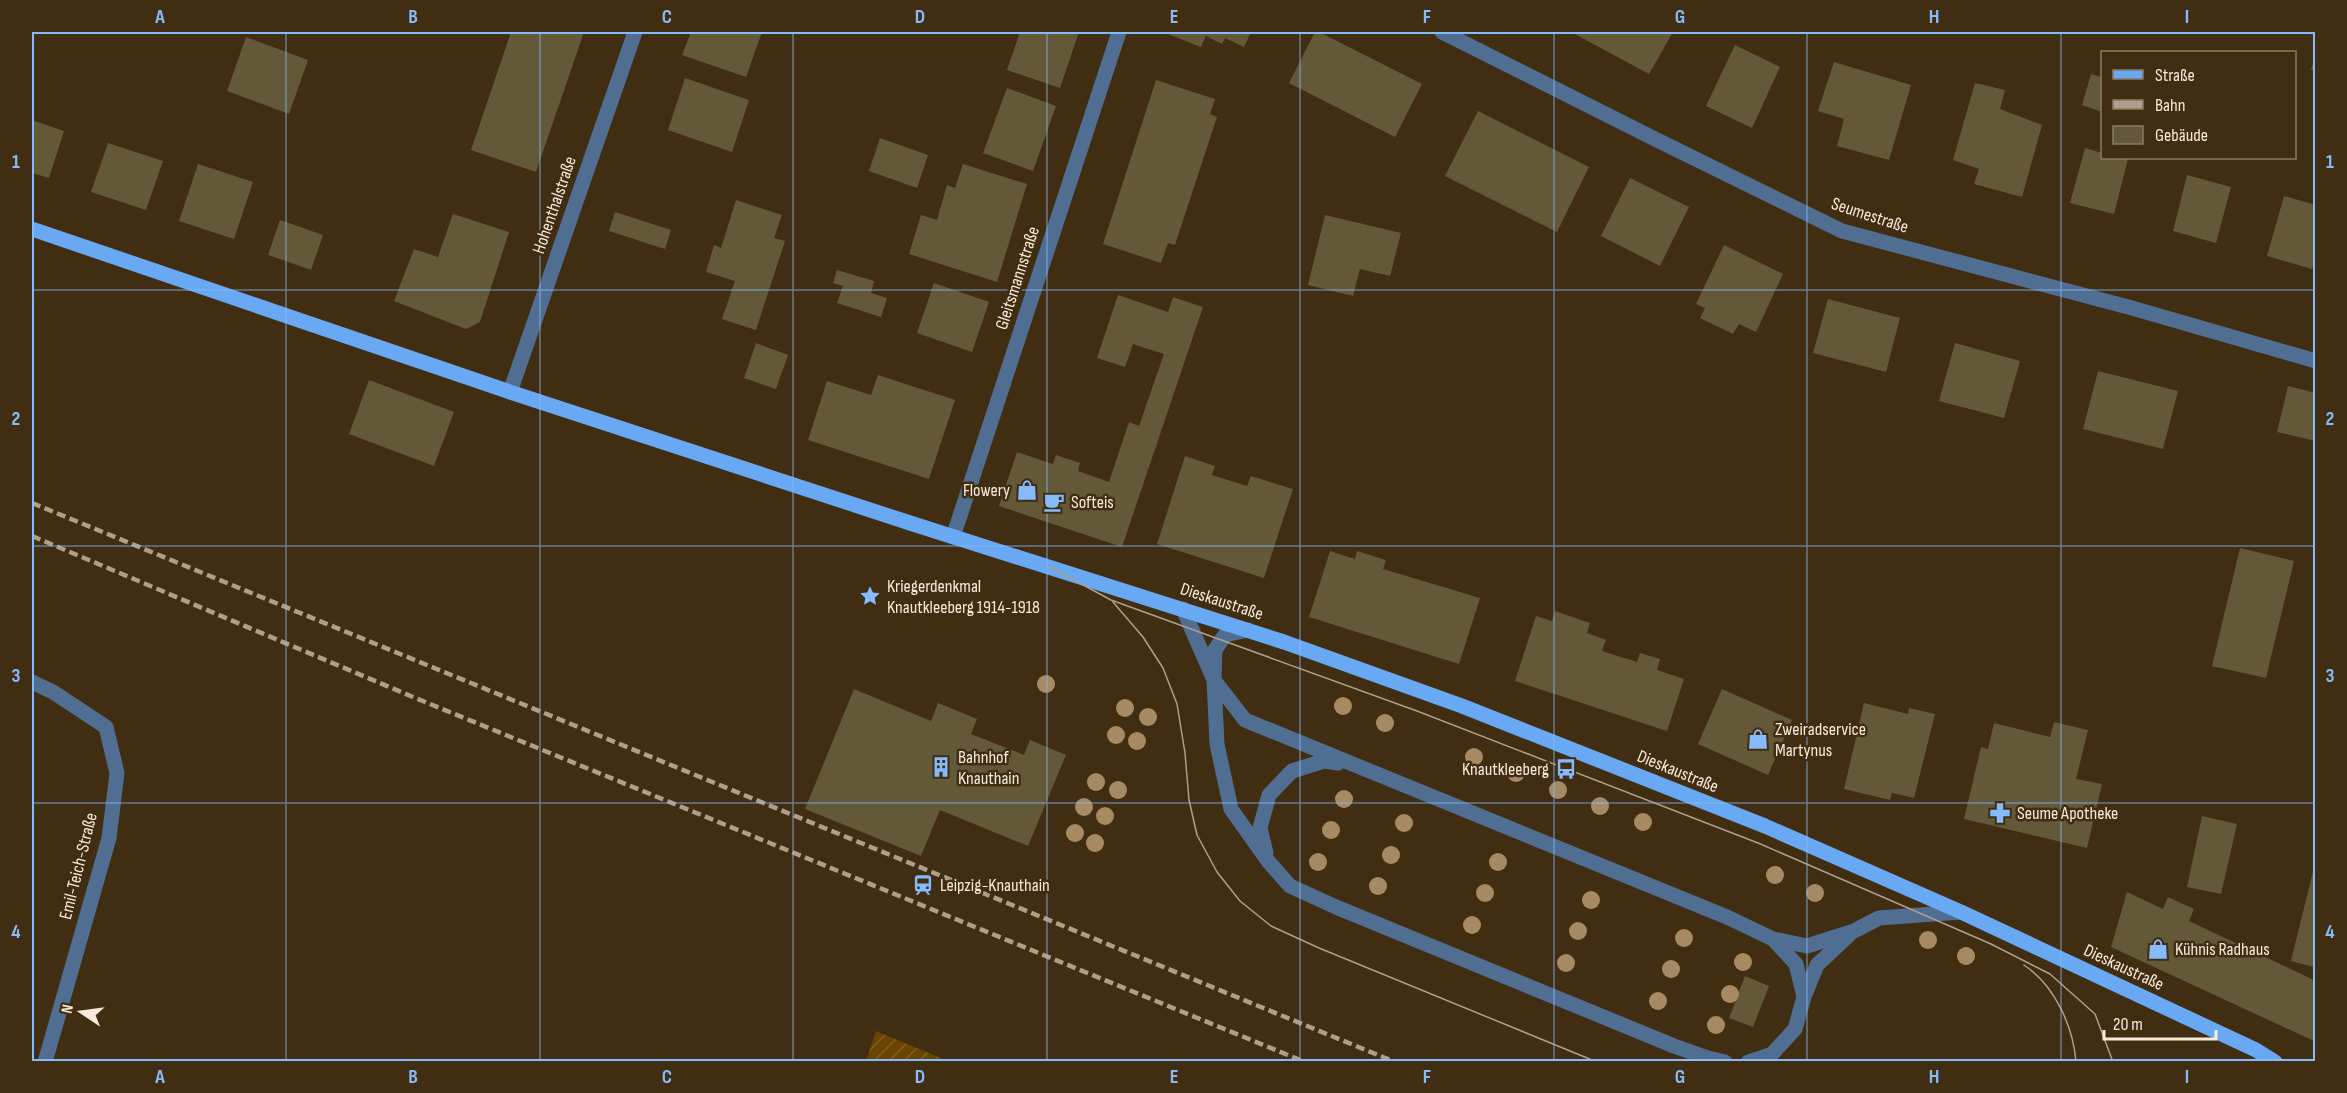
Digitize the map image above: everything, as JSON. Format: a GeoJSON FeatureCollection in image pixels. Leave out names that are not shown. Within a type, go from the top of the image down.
{"type":"FeatureCollection","features":[{"type":"Feature","properties":{"kind":"main road","name":"Dieskaustraße"},"geometry":{"type":"LineString","coordinates":[[32,229],[510,392],[953,537],[1248,630],[1473,710],[1765,826],[1961,912],[2256,1050],[2275,1062]]}},
{"type":"Feature","properties":{"kind":"street","name":"Hohenthalstraße"},"geometry":{"type":"LineString","coordinates":[[510,392],[635,32]]}},
{"type":"Feature","properties":{"kind":"street","name":"Gleitsmannstraße"},"geometry":{"type":"LineString","coordinates":[[953,537],[1119,32]]}},
{"type":"Feature","properties":{"kind":"street","name":"Seumestraße"},"geometry":{"type":"LineString","coordinates":[[1442,32],[1842,231],[2132,308],[2316,361]]}},
{"type":"Feature","properties":{"kind":"street"},"geometry":{"type":"LineString","coordinates":[[1183,609],[1214,680],[1245,720],[1727,917],[1773,939],[1807,946],[1854,931],[1879,918],[1961,912]]}},
{"type":"Feature","properties":{"kind":"street"},"geometry":{"type":"LineString","coordinates":[[1248,630],[1225,635],[1215,650],[1217,744],[1231,809],[1268,861],[1290,886],[1674,1046],[1725,1062]]}},
{"type":"Feature","properties":{"kind":"street","name":"Emil-Teich-Straße"},"geometry":{"type":"LineString","coordinates":[[32,682],[53,692],[106,727],[117,773],[109,838],[45,1062]]}},
{"type":"Feature","properties":{"kind":"street"},"geometry":{"type":"LineString","coordinates":[[1268,861],[1260,828],[1269,795],[1292,771],[1324,761],[1356,766]]}},
{"type":"Feature","properties":{"kind":"street"},"geometry":{"type":"LineString","coordinates":[[1748,1062],[1772,1054],[1795,1029],[1804,997],[1817,965],[1854,931]]}},
{"type":"Feature","properties":{"kind":"street"},"geometry":{"type":"LineString","coordinates":[[1773,939],[1796,964],[1804,997]]}},
{"type":"Feature","properties":{"kind":"shaded area"},"geometry":{"type":"Polygon","coordinates":[[[876,1031],[948,1061],[866,1061],[876,1031]]]}},
{"type":"Feature","properties":{"kind":"building"},"geometry":{"type":"Polygon","coordinates":[[[511,32],[584,32],[536,172],[471,150],[511,32]]]}},
{"type":"Feature","properties":{"kind":"building"},"geometry":{"type":"Polygon","coordinates":[[[691,32],[762,32],[746,77],[682,55],[691,32]]]}},
{"type":"Feature","properties":{"kind":"building"},"geometry":{"type":"Polygon","coordinates":[[[1020,32],[1079,32],[1060,88],[1007,70],[1020,32]]]}},
{"type":"Feature","properties":{"kind":"building"},"geometry":{"type":"Polygon","coordinates":[[[1168,32],[1251,32],[1244,47],[1225,38],[1222,44],[1206,36],[1201,47],[1168,34],[1168,32]]]}},
{"type":"Feature","properties":{"kind":"building"},"geometry":{"type":"Polygon","coordinates":[[[1315,32],[1422,84],[1395,137],[1289,83],[1315,32]]]}},
{"type":"Feature","properties":{"kind":"building"},"geometry":{"type":"Polygon","coordinates":[[[1571,32],[1673,32],[1649,74],[1571,32]]]}},
{"type":"Feature","properties":{"kind":"building"},"geometry":{"type":"Polygon","coordinates":[[[246,37],[308,60],[289,114],[227,91],[246,37]]]}},
{"type":"Feature","properties":{"kind":"building"},"geometry":{"type":"Polygon","coordinates":[[[1735,45],[1780,67],[1752,128],[1706,106],[1735,45]]]}},
{"type":"Feature","properties":{"kind":"building"},"geometry":{"type":"Polygon","coordinates":[[[2316,56],[2316,71],[2311,70],[2316,56]]]}},
{"type":"Feature","properties":{"kind":"building"},"geometry":{"type":"Polygon","coordinates":[[[1834,62],[1911,85],[1889,160],[1837,146],[1844,119],[1818,111],[1834,62]]]}},
{"type":"Feature","properties":{"kind":"building"},"geometry":{"type":"Polygon","coordinates":[[[2091,74],[2101,77],[2101,112],[2082,105],[2091,74]]]}},
{"type":"Feature","properties":{"kind":"building"},"geometry":{"type":"Polygon","coordinates":[[[685,78],[749,100],[732,152],[668,130],[685,78]]]}},
{"type":"Feature","properties":{"kind":"building"},"geometry":{"type":"Polygon","coordinates":[[[1156,80],[1215,99],[1210,114],[1217,117],[1175,245],[1168,243],[1161,263],[1103,244],[1156,80]]]}},
{"type":"Feature","properties":{"kind":"building"},"geometry":{"type":"Polygon","coordinates":[[[1975,83],[2005,90],[2000,109],[2042,125],[2022,197],[1974,184],[1979,169],[1953,160],[1975,83]]]}},
{"type":"Feature","properties":{"kind":"building"},"geometry":{"type":"Polygon","coordinates":[[[1007,88],[1056,106],[1033,171],[983,153],[1007,88]]]}},
{"type":"Feature","properties":{"kind":"building"},"geometry":{"type":"Polygon","coordinates":[[[1478,111],[1589,167],[1557,232],[1445,176],[1478,111]]]}},
{"type":"Feature","properties":{"kind":"building"},"geometry":{"type":"Polygon","coordinates":[[[32,120],[64,131],[49,178],[32,173],[32,120]]]}},
{"type":"Feature","properties":{"kind":"building"},"geometry":{"type":"Polygon","coordinates":[[[880,138],[928,155],[917,188],[869,171],[880,138]]]}},
{"type":"Feature","properties":{"kind":"building"},"geometry":{"type":"Polygon","coordinates":[[[108,143],[163,161],[146,210],[91,192],[108,143]]]}},
{"type":"Feature","properties":{"kind":"building"},"geometry":{"type":"Polygon","coordinates":[[[2085,148],[2101,153],[2101,159],[2128,159],[2114,214],[2070,203],[2085,148]]]}},
{"type":"Feature","properties":{"kind":"building"},"geometry":{"type":"Polygon","coordinates":[[[198,164],[253,182],[234,239],[179,221],[198,164]]]}},
{"type":"Feature","properties":{"kind":"building"},"geometry":{"type":"Polygon","coordinates":[[[963,164],[1027,184],[997,282],[909,254],[921,215],[937,220],[947,185],[955,188],[963,164]]]}},
{"type":"Feature","properties":{"kind":"building"},"geometry":{"type":"Polygon","coordinates":[[[2187,175],[2231,187],[2216,243],[2173,231],[2187,175]]]}},
{"type":"Feature","properties":{"kind":"building"},"geometry":{"type":"Polygon","coordinates":[[[1630,178],[1689,207],[1660,266],[1601,236],[1630,178]]]}},
{"type":"Feature","properties":{"kind":"building"},"geometry":{"type":"Polygon","coordinates":[[[2284,196],[2316,205],[2316,259],[2312,269],[2267,256],[2284,196]]]}},
{"type":"Feature","properties":{"kind":"building"},"geometry":{"type":"Polygon","coordinates":[[[736,200],[782,215],[774,238],[785,241],[756,330],[722,319],[735,281],[706,272],[714,245],[721,248],[736,200]]]}},
{"type":"Feature","properties":{"kind":"building"},"geometry":{"type":"Polygon","coordinates":[[[615,212],[671,230],[665,249],[609,231],[615,212]]]}},
{"type":"Feature","properties":{"kind":"building"},"geometry":{"type":"Polygon","coordinates":[[[453,214],[509,232],[480,322],[466,329],[394,301],[414,249],[438,257],[453,214]]]}},
{"type":"Feature","properties":{"kind":"building"},"geometry":{"type":"Polygon","coordinates":[[[1325,215],[1401,233],[1390,276],[1360,269],[1353,296],[1308,285],[1325,215]]]}},
{"type":"Feature","properties":{"kind":"building"},"geometry":{"type":"Polygon","coordinates":[[[280,220],[323,235],[311,270],[268,255],[280,220]]]}},
{"type":"Feature","properties":{"kind":"building"},"geometry":{"type":"Polygon","coordinates":[[[1724,245],[1783,274],[1756,332],[1739,324],[1733,334],[1700,318],[1705,308],[1696,304],[1724,245]]]}},
{"type":"Feature","properties":{"kind":"building"},"geometry":{"type":"Polygon","coordinates":[[[837,270],[874,281],[871,293],[887,298],[881,317],[837,303],[843,286],[833,283],[837,270]]]}},
{"type":"Feature","properties":{"kind":"building"},"geometry":{"type":"Polygon","coordinates":[[[934,283],[989,302],[972,352],[917,333],[934,283]]]}},
{"type":"Feature","properties":{"kind":"building"},"geometry":{"type":"Polygon","coordinates":[[[1118,295],[1168,312],[1173,297],[1203,307],[1122,547],[999,506],[1017,452],[1053,464],[1056,455],[1080,463],[1078,471],[1109,482],[1129,422],[1139,426],[1164,354],[1133,344],[1125,367],[1097,358],[1118,295]]]}},
{"type":"Feature","properties":{"kind":"building"},"geometry":{"type":"Polygon","coordinates":[[[1828,299],[1900,318],[1886,372],[1813,353],[1828,299]]]}},
{"type":"Feature","properties":{"kind":"building"},"geometry":{"type":"Polygon","coordinates":[[[756,343],[788,355],[776,389],[744,378],[756,343]]]}},
{"type":"Feature","properties":{"kind":"building"},"geometry":{"type":"Polygon","coordinates":[[[1955,343],[2020,361],[2004,418],[1939,401],[1955,343]]]}},
{"type":"Feature","properties":{"kind":"building"},"geometry":{"type":"Polygon","coordinates":[[[2098,371],[2178,391],[2163,449],[2083,429],[2098,371]]]}},
{"type":"Feature","properties":{"kind":"building"},"geometry":{"type":"Polygon","coordinates":[[[878,375],[955,400],[929,479],[808,440],[827,381],[871,395],[878,375]]]}},
{"type":"Feature","properties":{"kind":"building"},"geometry":{"type":"Polygon","coordinates":[[[369,380],[454,412],[434,466],[349,434],[369,380]]]}},
{"type":"Feature","properties":{"kind":"building"},"geometry":{"type":"Polygon","coordinates":[[[2288,386],[2316,393],[2316,441],[2277,432],[2288,386]]]}},
{"type":"Feature","properties":{"kind":"building"},"geometry":{"type":"Polygon","coordinates":[[[1185,456],[1215,466],[1212,475],[1247,486],[1251,476],[1293,489],[1264,578],[1157,544],[1185,456]]]}},
{"type":"Feature","properties":{"kind":"building"},"geometry":{"type":"Polygon","coordinates":[[[2240,548],[2294,561],[2266,678],[2212,666],[2240,548]]]}},
{"type":"Feature","properties":{"kind":"building"},"geometry":{"type":"Polygon","coordinates":[[[1330,551],[1355,559],[1357,551],[1386,560],[1383,569],[1480,598],[1459,664],[1309,617],[1330,551]]]}},
{"type":"Feature","properties":{"kind":"building"},"geometry":{"type":"Polygon","coordinates":[[[1555,611],[1590,623],[1587,633],[1606,640],[1602,651],[1637,662],[1640,653],[1660,659],[1657,670],[1684,679],[1667,731],[1515,681],[1536,616],[1552,621],[1555,611]]]}},
{"type":"Feature","properties":{"kind":"building","name":"Bahnhof Knauthain"},"geometry":{"type":"Polygon","coordinates":[[[854,689],[931,721],[938,703],[977,719],[971,734],[1024,755],[1030,740],[1066,755],[1028,846],[940,810],[921,856],[805,809],[854,689]]]}},
{"type":"Feature","properties":{"kind":"building"},"geometry":{"type":"Polygon","coordinates":[[[1722,689],[1792,720],[1768,775],[1698,744],[1722,689]]]}},
{"type":"Feature","properties":{"kind":"building"},"geometry":{"type":"Polygon","coordinates":[[[1864,703],[1908,714],[1909,708],[1935,714],[1914,798],[1892,793],[1890,800],[1844,789],[1864,703]]]}},
{"type":"Feature","properties":{"kind":"building"},"geometry":{"type":"Polygon","coordinates":[[[2054,722],[2088,730],[2076,779],[2102,784],[2087,848],[1964,819],[1981,747],[1988,749],[1994,723],[2050,737],[2054,722]]]}},
{"type":"Feature","properties":{"kind":"building"},"geometry":{"type":"Polygon","coordinates":[[[2202,816],[2237,824],[2221,894],[2187,887],[2202,816]]]}},
{"type":"Feature","properties":{"kind":"building"},"geometry":{"type":"Polygon","coordinates":[[[2315,863],[2316,961],[2314,967],[2291,961],[2315,863]]]}},
{"type":"Feature","properties":{"kind":"building"},"geometry":{"type":"Polygon","coordinates":[[[2127,892],[2163,909],[2168,897],[2194,909],[2189,921],[2316,981],[2316,1042],[2111,947],[2127,892]]]}},
{"type":"Feature","properties":{"kind":"building"},"geometry":{"type":"Polygon","coordinates":[[[1745,976],[1769,986],[1753,1027],[1729,1018],[1745,976]]]}},
{"type":"Feature","properties":{"kind":"tram line"},"geometry":{"type":"LineString","coordinates":[[1048,566],[1111,600],[1417,711],[1758,843],[1991,944],[2050,974],[2095,1014],[2113,1062]]}},
{"type":"Feature","properties":{"kind":"tram line"},"geometry":{"type":"LineString","coordinates":[[1113,602],[1143,637],[1163,668],[1177,704],[1185,753],[1189,800],[1197,835],[1217,872],[1240,901],[1271,926],[1319,948],[1597,1062]]}},
{"type":"Feature","properties":{"kind":"tram line"},"geometry":{"type":"LineString","coordinates":[[2024,965],[2045,984],[2060,1008],[2071,1035],[2076,1062]]}},
{"type":"Feature","properties":{"kind":"railway"},"geometry":{"type":"LineString","coordinates":[[32,503],[1395,1062]]}},
{"type":"Feature","properties":{"kind":"railway"},"geometry":{"type":"LineString","coordinates":[[32,536],[413,697],[1305,1062]]}},
{"type":"Feature","properties":{"kind":"place","name":"Flowery"},"geometry":{"type":"Point","coordinates":[1027,490]}},
{"type":"Feature","properties":{"kind":"place","name":"Softeis"},"geometry":{"type":"Point","coordinates":[1054,502]}},
{"type":"Feature","properties":{"kind":"place","name":"Kriegerdenkmal Knautkleeberg 1914-1918"},"geometry":{"type":"Point","coordinates":[870,596]}},
{"type":"Feature","properties":{"kind":"place","name":"Zweiradservice Martynus"},"geometry":{"type":"Point","coordinates":[1758,739]}},
{"type":"Feature","properties":{"kind":"place","name":"Bahnhof Knauthain"},"geometry":{"type":"Point","coordinates":[941,767]}},
{"type":"Feature","properties":{"kind":"place","name":"Knautkleeberg"},"geometry":{"type":"Point","coordinates":[1566,769]}},
{"type":"Feature","properties":{"kind":"place","name":"Seume Apotheke"},"geometry":{"type":"Point","coordinates":[2000,813]}},
{"type":"Feature","properties":{"kind":"place","name":"Leipzig-Knauthain"},"geometry":{"type":"Point","coordinates":[923,885]}},
{"type":"Feature","properties":{"kind":"place","name":"Kühnis Radhaus"},"geometry":{"type":"Point","coordinates":[2158,949]}}]}
